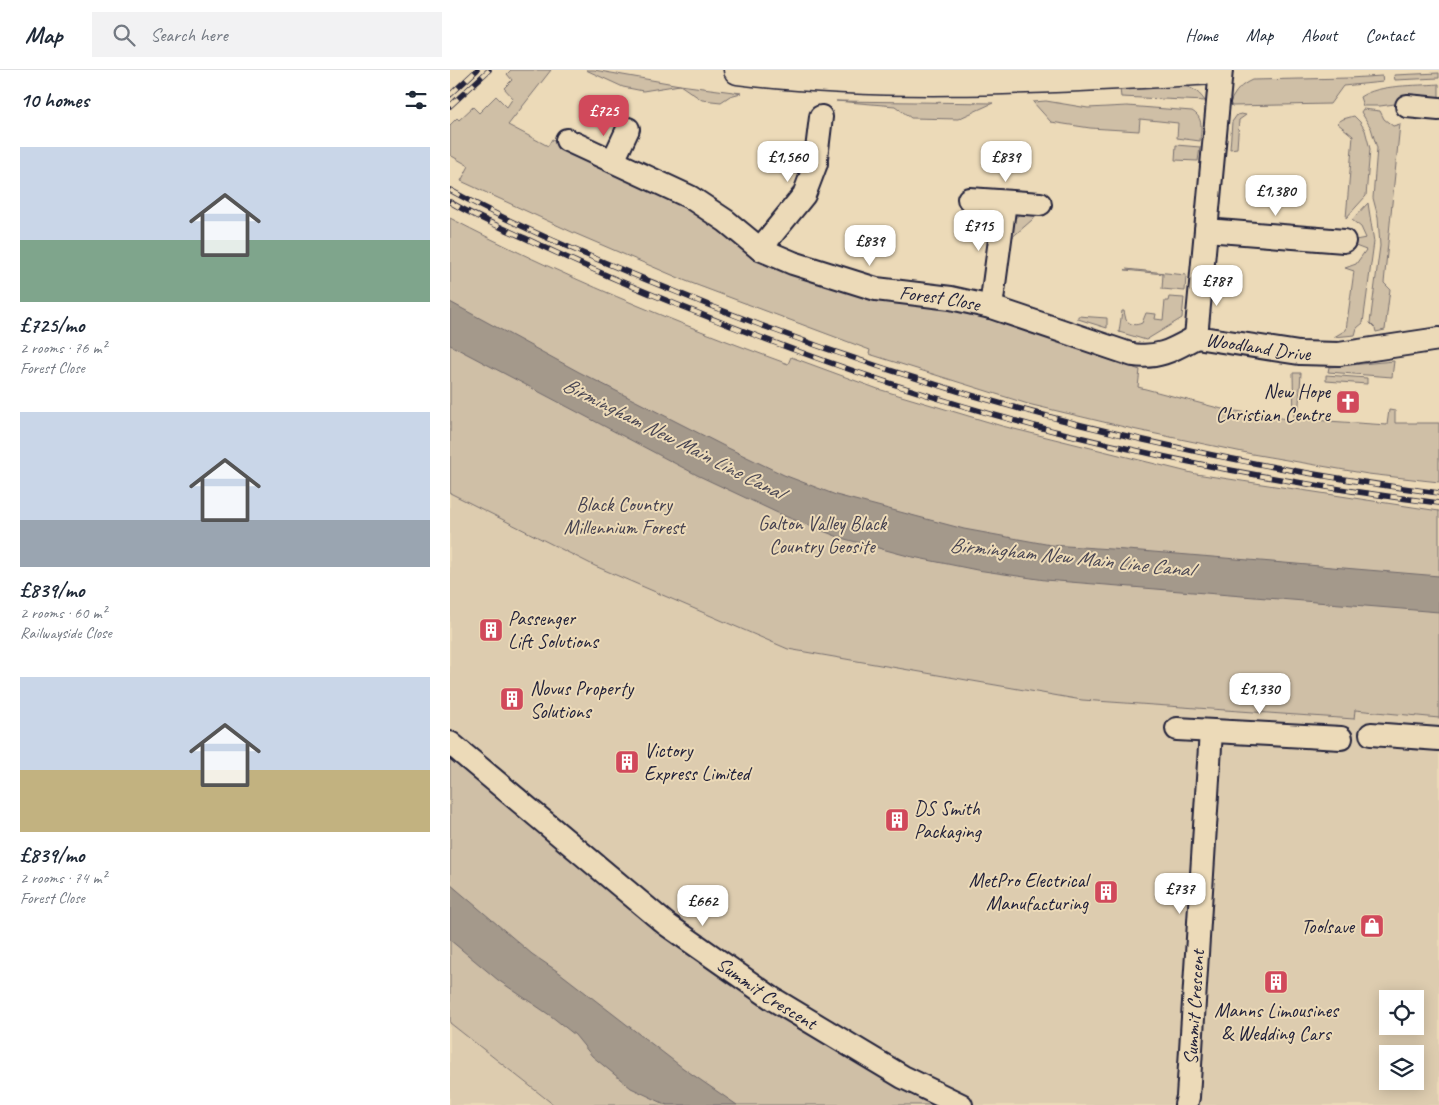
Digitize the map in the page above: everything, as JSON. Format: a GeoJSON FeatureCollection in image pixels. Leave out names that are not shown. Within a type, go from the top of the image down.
{"type":"FeatureCollection","features":[{"type":"Feature","properties":{"kind":"main road"},"geometry":{"type":"LineString","coordinates":[[738,70],[822,78],[890,81],[972,81],[1217,70]]}},
{"type":"Feature","properties":{"kind":"street","name":"Woodland Drive"},"geometry":{"type":"LineString","coordinates":[[1221,70],[1196,336],[1299,353],[1339,354],[1439,339]]}},
{"type":"Feature","properties":{"kind":"street"},"geometry":{"type":"LineString","coordinates":[[1407,106],[1439,109]]}},
{"type":"Feature","properties":{"kind":"street"},"geometry":{"type":"LineString","coordinates":[[760,249],[804,195],[816,164],[821,118]]}},
{"type":"Feature","properties":{"kind":"street"},"geometry":{"type":"LineString","coordinates":[[613,161],[628,129]]}},
{"type":"Feature","properties":{"kind":"street","name":"Forest Close"},"geometry":{"type":"LineString","coordinates":[[567,140],[690,197],[710,209],[760,249],[793,263],[876,289],[951,298],[990,307],[1133,355],[1146,357],[1162,354],[1196,336]]}},
{"type":"Feature","properties":{"kind":"street"},"geometry":{"type":"LineString","coordinates":[[780,159],[816,164]]}},
{"type":"Feature","properties":{"kind":"street"},"geometry":{"type":"LineString","coordinates":[[968,199],[1040,204]]}},
{"type":"Feature","properties":{"kind":"street"},"geometry":{"type":"LineString","coordinates":[[990,307],[1005,202]]}},
{"type":"Feature","properties":{"kind":"street"},"geometry":{"type":"LineString","coordinates":[[1206,230],[1344,241]]}},
{"type":"Feature","properties":{"kind":"street"},"geometry":{"type":"LineString","coordinates":[[1177,729],[1341,738]]}},
{"type":"Feature","properties":{"kind":"street","name":"Summit Crescent"},"geometry":{"type":"LineString","coordinates":[[1186,1105],[1211,731]]}},
{"type":"Feature","properties":{"kind":"street"},"geometry":{"type":"LineString","coordinates":[[1371,734],[1439,738]]}},
{"type":"Feature","properties":{"kind":"street","name":"Summit Crescent"},"geometry":{"type":"LineString","coordinates":[[450,743],[666,924],[773,999],[903,1077],[961,1105]]}},
{"type":"Feature","properties":{"kind":"shaded area"},"geometry":{"type":"Polygon","coordinates":[[[450,493],[595,566],[788,649],[1082,700],[1354,719],[1355,710],[1439,718],[1439,1105],[918,1105],[450,768],[450,493]]]}},
{"type":"Feature","properties":{"kind":"shaded area"},"geometry":{"type":"Polygon","coordinates":[[[450,1023],[543,1097],[554,1105],[450,1105],[450,1023]]]}},
{"type":"Feature","properties":{"kind":"green space"},"geometry":{"type":"Polygon","coordinates":[[[511,70],[551,70],[508,125],[548,146],[552,139],[685,205],[725,231],[954,309],[1012,325],[1140,370],[1138,387],[1222,409],[1294,420],[1293,373],[1301,373],[1298,419],[1387,425],[1389,410],[1395,411],[1395,423],[1439,423],[1439,482],[1368,474],[1252,454],[1137,430],[1028,404],[869,354],[870,350],[686,281],[574,233],[461,181],[469,166],[450,155],[450,125],[457,118],[459,120],[473,107],[479,113],[496,96],[507,107],[513,98],[504,88],[512,80],[507,74],[511,70]]]}},
{"type":"Feature","properties":{"kind":"green space"},"geometry":{"type":"Polygon","coordinates":[[[586,70],[680,85],[643,91],[623,87],[586,70]]]}},
{"type":"Feature","properties":{"kind":"green space"},"geometry":{"type":"Polygon","coordinates":[[[1439,73],[1439,78],[1395,80],[1394,75],[1439,73]]]}},
{"type":"Feature","properties":{"kind":"green space"},"geometry":{"type":"Polygon","coordinates":[[[1382,76],[1383,82],[1343,86],[1330,104],[1232,106],[1230,103],[1239,89],[1252,80],[1382,76]]]}},
{"type":"Feature","properties":{"kind":"green space"},"geometry":{"type":"Polygon","coordinates":[[[1439,84],[1439,98],[1380,106],[1363,106],[1360,97],[1387,88],[1439,84]]]}},
{"type":"Feature","properties":{"kind":"green space"},"geometry":{"type":"Polygon","coordinates":[[[680,85],[741,93],[730,96],[721,102],[702,100],[680,85]]]}},
{"type":"Feature","properties":{"kind":"green space"},"geometry":{"type":"Polygon","coordinates":[[[1177,85],[1193,89],[1205,101],[1121,97],[1120,89],[1177,85]]]}},
{"type":"Feature","properties":{"kind":"green space"},"geometry":{"type":"Polygon","coordinates":[[[836,101],[993,103],[958,119],[911,118],[895,106],[836,101]]]}},
{"type":"Feature","properties":{"kind":"green space"},"geometry":{"type":"Polygon","coordinates":[[[1046,101],[1088,108],[1127,106],[1192,111],[1200,120],[1200,141],[1177,138],[1178,123],[1140,119],[1139,131],[1090,128],[1051,122],[1033,102],[1046,101]]]}},
{"type":"Feature","properties":{"kind":"green space"},"geometry":{"type":"Polygon","coordinates":[[[1363,109],[1380,111],[1384,119],[1393,126],[1400,124],[1384,283],[1390,289],[1385,330],[1376,332],[1370,323],[1380,246],[1378,217],[1373,198],[1377,148],[1371,128],[1361,112],[1363,109]]]}},
{"type":"Feature","properties":{"kind":"green space"},"geometry":{"type":"Polygon","coordinates":[[[1237,115],[1246,115],[1239,120],[1237,148],[1230,149],[1232,122],[1237,115]]]}},
{"type":"Feature","properties":{"kind":"green space"},"geometry":{"type":"Polygon","coordinates":[[[1354,116],[1365,130],[1370,149],[1366,196],[1346,218],[1353,136],[1337,123],[1354,116]]]}},
{"type":"Feature","properties":{"kind":"green space"},"geometry":{"type":"Polygon","coordinates":[[[1176,145],[1200,147],[1198,161],[1175,160],[1176,145]]]}},
{"type":"Feature","properties":{"kind":"green space"},"geometry":{"type":"Polygon","coordinates":[[[1368,203],[1374,242],[1363,323],[1357,328],[1355,335],[1334,337],[1346,330],[1354,271],[1345,268],[1356,264],[1366,250],[1350,244],[1350,241],[1366,238],[1361,227],[1352,220],[1368,203]]]}},
{"type":"Feature","properties":{"kind":"green space"},"geometry":{"type":"Polygon","coordinates":[[[1021,213],[1040,213],[1009,240],[1013,220],[1021,213]]]}},
{"type":"Feature","properties":{"kind":"green space","name":"Galton Valley Black Country Geosite"},"geometry":{"type":"Polygon","coordinates":[[[450,218],[533,259],[617,297],[788,364],[791,357],[878,389],[1002,426],[1196,474],[1439,511],[1439,718],[1355,710],[1354,719],[1082,700],[788,649],[595,566],[450,493],[450,218]]]}},
{"type":"Feature","properties":{"kind":"green space"},"geometry":{"type":"Polygon","coordinates":[[[1126,269],[1186,275],[1185,291],[1162,289],[1163,274],[1126,269]]]}},
{"type":"Feature","properties":{"kind":"green space"},"geometry":{"type":"Polygon","coordinates":[[[1169,297],[1184,298],[1182,318],[1146,340],[1119,332],[1122,311],[1124,311],[1126,320],[1133,325],[1142,323],[1146,313],[1156,314],[1155,319],[1163,320],[1165,301],[1168,301],[1169,297]]]}},
{"type":"Feature","properties":{"kind":"green space"},"geometry":{"type":"Polygon","coordinates":[[[1078,316],[1107,318],[1107,328],[1078,319],[1078,316]]]}},
{"type":"Feature","properties":{"kind":"green space"},"geometry":{"type":"Polygon","coordinates":[[[1394,361],[1392,377],[1328,372],[1329,367],[1394,361]]]}},
{"type":"Feature","properties":{"kind":"green space"},"geometry":{"type":"Polygon","coordinates":[[[1326,375],[1367,378],[1367,384],[1326,381],[1326,375]]]}},
{"type":"Feature","properties":{"kind":"green space"},"geometry":{"type":"Polygon","coordinates":[[[450,755],[525,819],[938,1105],[554,1105],[450,1023],[450,755]]]}},
{"type":"Feature","properties":{"kind":"water","name":"Birmingham New Main Line Canal"},"geometry":{"type":"Polygon","coordinates":[[[450,302],[579,372],[724,446],[784,475],[836,495],[964,529],[1051,545],[1439,576],[1439,612],[1045,580],[977,570],[908,556],[841,538],[782,515],[697,475],[450,345],[450,302]]]}},
{"type":"Feature","properties":{"kind":"water"},"geometry":{"type":"Polygon","coordinates":[[[450,884],[532,954],[560,973],[683,1068],[737,1105],[667,1105],[631,1088],[592,1056],[575,1035],[551,1016],[498,980],[450,940],[450,884]]]}},
{"type":"Feature","properties":{"kind":"railway"},"geometry":{"type":"LineString","coordinates":[[450,95],[477,70]]}},
{"type":"Feature","properties":{"kind":"railway"},"geometry":{"type":"LineString","coordinates":[[450,106],[489,70]]}},
{"type":"Feature","properties":{"kind":"railway"},"geometry":{"type":"LineString","coordinates":[[450,190],[527,229],[659,285],[753,322],[945,387],[1042,415],[1140,439],[1239,460],[1439,493]]}},
{"type":"Feature","properties":{"kind":"railway"},"geometry":{"type":"LineString","coordinates":[[450,202],[487,221],[623,283],[774,343],[913,391],[1054,431],[1150,454],[1294,482],[1439,503]]}},
{"type":"Feature","properties":{"kind":"place","name":"New Hope Christian Centre"},"geometry":{"type":"Point","coordinates":[1348,402]}},
{"type":"Feature","properties":{"kind":"place","name":"Passenger Lift Solutions"},"geometry":{"type":"Point","coordinates":[491,630]}},
{"type":"Feature","properties":{"kind":"place","name":"Novus Property Solutions"},"geometry":{"type":"Point","coordinates":[512,699]}},
{"type":"Feature","properties":{"kind":"place","name":"Victory Express Limited"},"geometry":{"type":"Point","coordinates":[627,762]}},
{"type":"Feature","properties":{"kind":"place","name":"DS Smith Packaging"},"geometry":{"type":"Point","coordinates":[897,820]}},
{"type":"Feature","properties":{"kind":"place","name":"MetPro Electrical Manufacturing"},"geometry":{"type":"Point","coordinates":[1106,892]}},
{"type":"Feature","properties":{"kind":"place","name":"Toolsave"},"geometry":{"type":"Point","coordinates":[1372,926]}},
{"type":"Feature","properties":{"kind":"place","name":"Manns Limousines & Wedding Cars"},"geometry":{"type":"Point","coordinates":[1276,982]}},
{"type":"Feature","properties":{"kind":"park label","name":"Black Country Millennium Forest"},"geometry":{"type":"Point","coordinates":[624,516]}}]}
